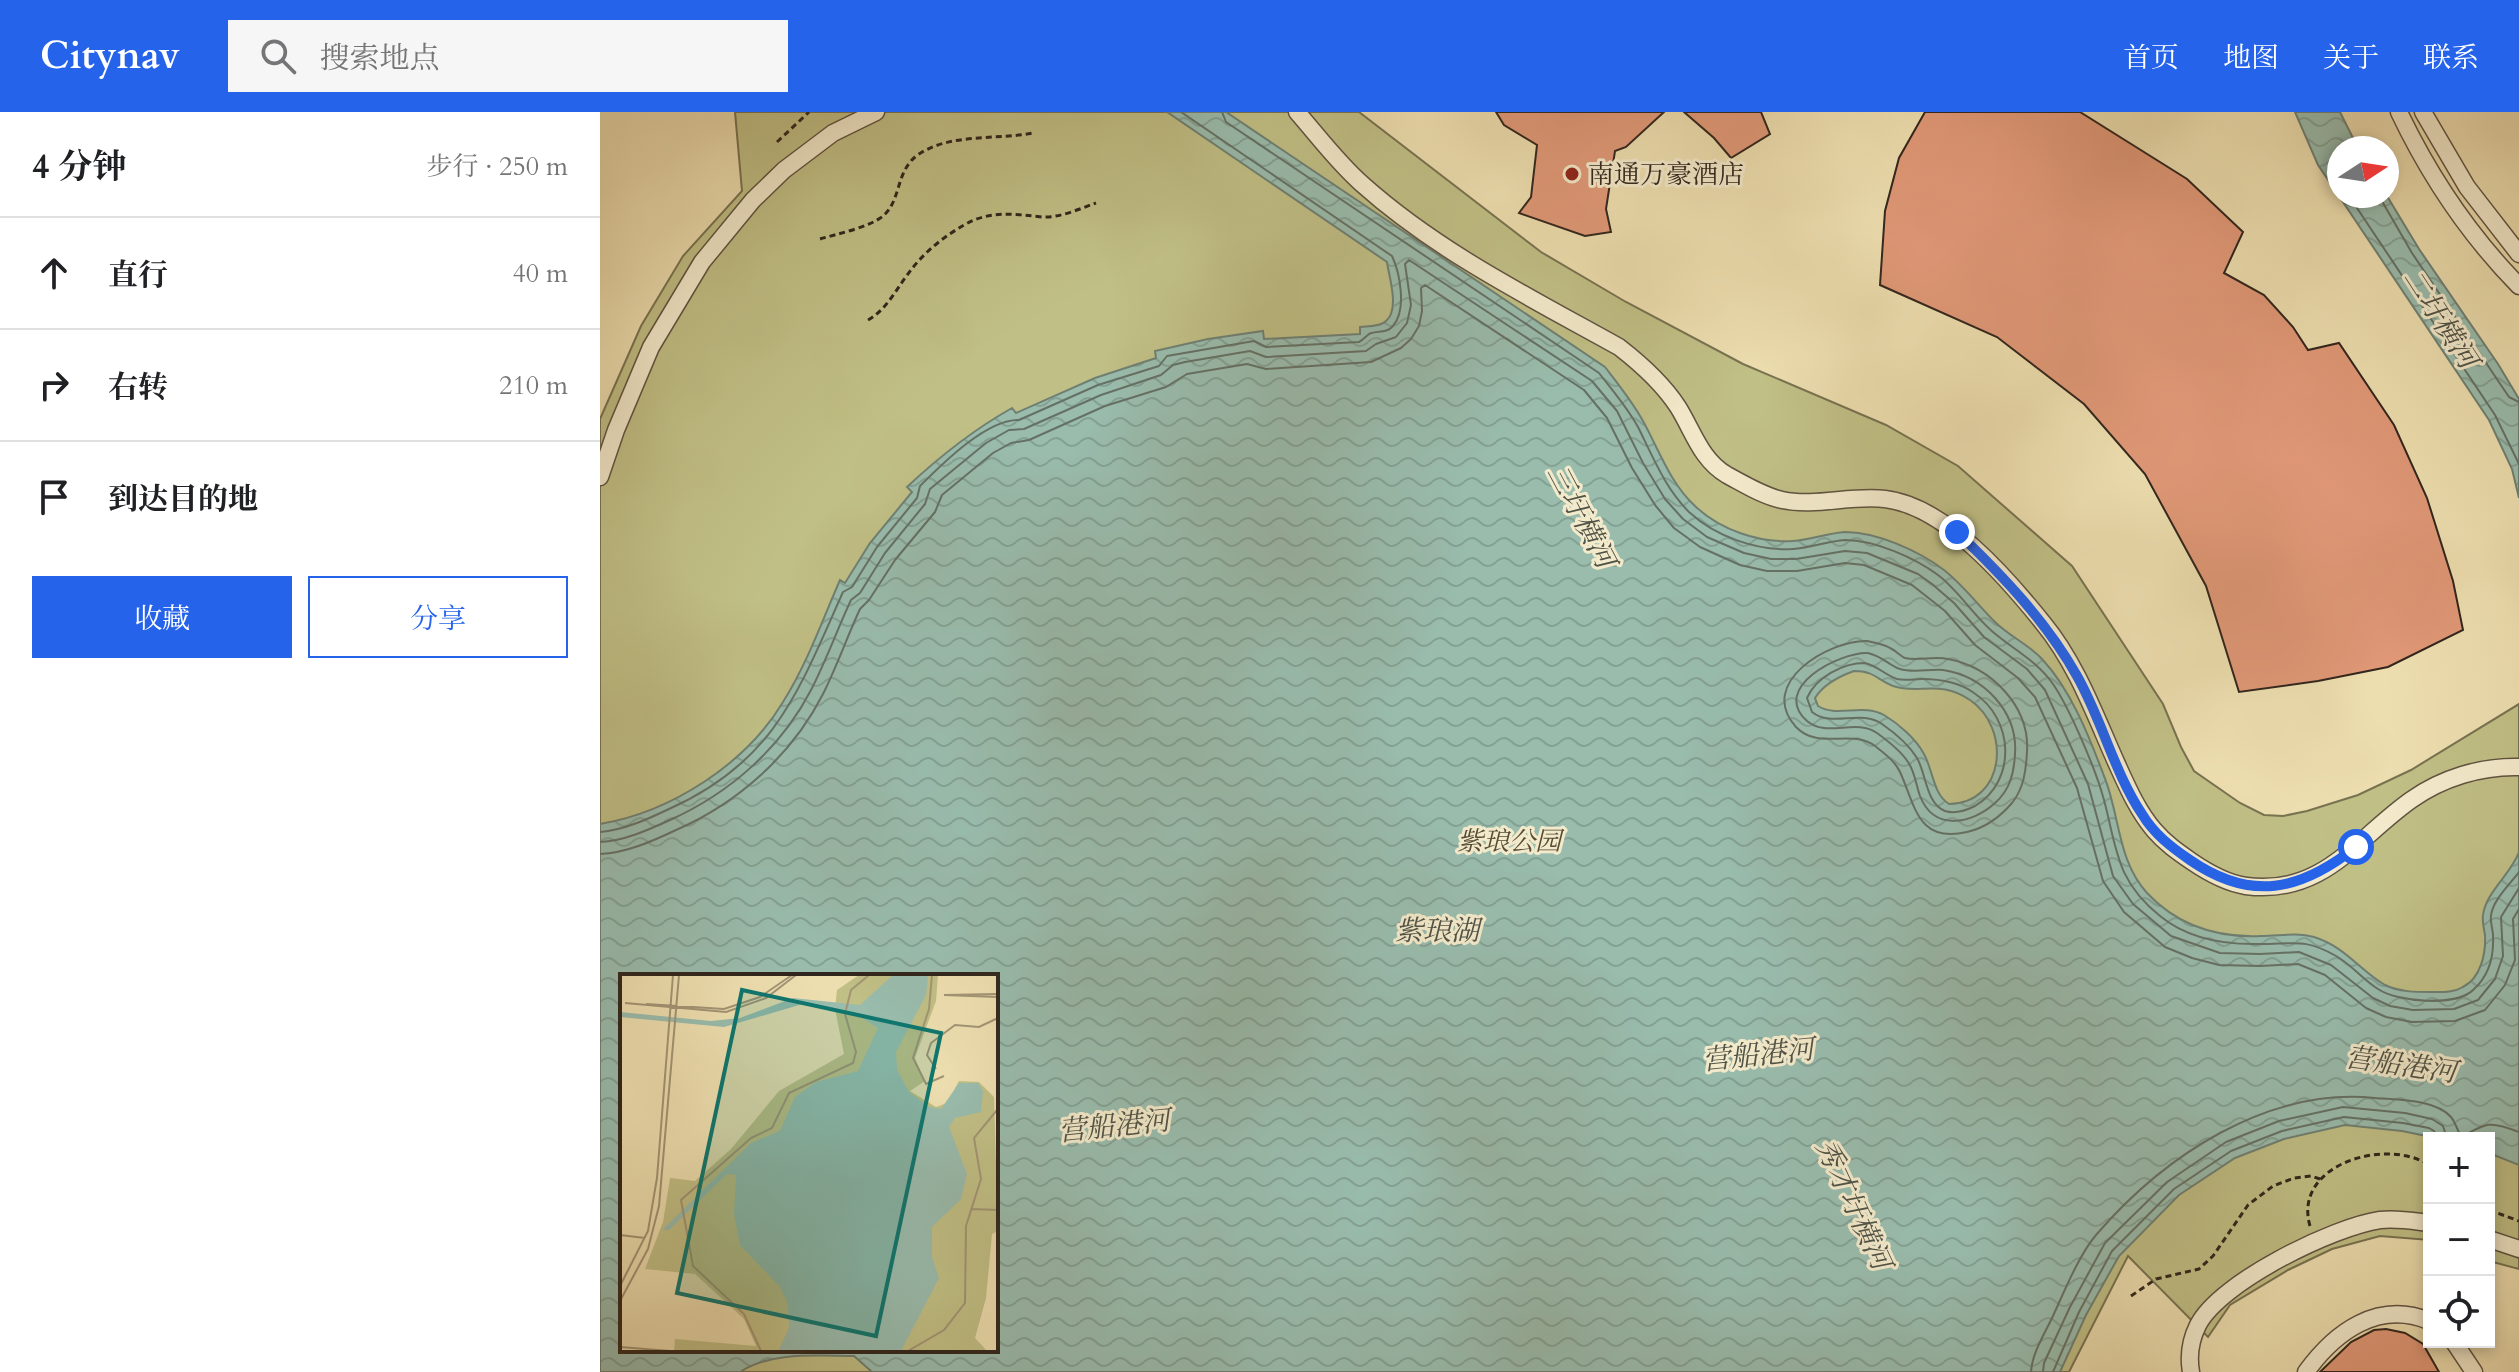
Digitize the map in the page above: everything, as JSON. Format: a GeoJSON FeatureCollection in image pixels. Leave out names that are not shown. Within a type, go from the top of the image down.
{"type":"FeatureCollection","features":[{"type":"Feature","properties":{"kind":"street"},"geometry":{"type":"LineString","coordinates":[[600,446],[654,323],[682,278],[724,223],[751,191],[804,141],[838,120],[858,112]]}},
{"type":"Feature","properties":{"kind":"street"},"geometry":{"type":"LineString","coordinates":[[600,477],[651,347],[702,262],[753,200],[784,170],[833,133],[876,112]]}},
{"type":"Feature","properties":{"kind":"street"},"geometry":{"type":"LineString","coordinates":[[1297,112],[1362,184],[1425,233],[1635,359],[1678,407],[1695,441],[1723,472],[1782,500],[1889,499],[1920,509],[1957,532],[2051,634],[2078,678],[2130,793],[2148,823],[2171,847],[2220,878],[2242,886],[2268,888],[2294,883],[2336,863],[2402,807],[2429,789],[2469,773],[2516,763]]}},
{"type":"Feature","properties":{"kind":"street"},"geometry":{"type":"LineString","coordinates":[[1310,112],[1363,170],[1410,210],[1496,269],[1587,316],[1636,349],[1672,386],[1703,437],[1725,463],[1761,485],[1805,494],[1866,489],[1912,498],[1955,518],[2004,565],[2076,656],[2151,813],[2170,835],[2200,857],[2228,871],[2268,878],[2303,870],[2333,856],[2407,794],[2438,776],[2470,764],[2516,763]]}},
{"type":"Feature","properties":{"kind":"street"},"geometry":{"type":"LineString","coordinates":[[2399,112],[2436,180],[2469,228],[2519,286]]}},
{"type":"Feature","properties":{"kind":"street"},"geometry":{"type":"LineString","coordinates":[[2423,112],[2467,187],[2519,254]]}},
{"type":"Feature","properties":{"kind":"street"},"geometry":{"type":"LineString","coordinates":[[2191,1372],[2188,1352],[2198,1324],[2213,1303],[2275,1261],[2315,1241],[2380,1220],[2423,1222]]}},
{"type":"Feature","properties":{"kind":"street"},"geometry":{"type":"LineString","coordinates":[[2199,1372],[2197,1353],[2205,1329],[2218,1311],[2263,1277],[2335,1238],[2374,1228],[2401,1227],[2423,1231]]}},
{"type":"Feature","properties":{"kind":"street"},"geometry":{"type":"LineString","coordinates":[[2495,1241],[2519,1249]]}},
{"type":"Feature","properties":{"kind":"street"},"geometry":{"type":"LineString","coordinates":[[2495,1250],[2519,1257]]}},
{"type":"Feature","properties":{"kind":"street"},"geometry":{"type":"LineString","coordinates":[[2306,1372],[2342,1332],[2392,1315],[2423,1319]]}},
{"type":"Feature","properties":{"kind":"street"},"geometry":{"type":"LineString","coordinates":[[2458,1348],[2474,1372]]}},
{"type":"Feature","properties":{"kind":"path"},"geometry":{"type":"LineString","coordinates":[[777,142],[809,112]]}},
{"type":"Feature","properties":{"kind":"path"},"geometry":{"type":"LineString","coordinates":[[820,239],[883,217],[890,208],[907,164],[922,152],[961,140],[1033,133]]}},
{"type":"Feature","properties":{"kind":"path"},"geometry":{"type":"LineString","coordinates":[[868,320],[887,305],[906,276],[928,251],[964,225],[1012,212],[1057,216],[1096,203]]}},
{"type":"Feature","properties":{"kind":"path"},"geometry":{"type":"LineString","coordinates":[[2315,1241],[2308,1218],[2314,1187],[2320,1179],[2360,1156],[2402,1153],[2423,1162]]}},
{"type":"Feature","properties":{"kind":"path"},"geometry":{"type":"LineString","coordinates":[[2131,1296],[2156,1279],[2199,1269],[2213,1256],[2248,1205],[2273,1186],[2294,1178],[2311,1176],[2320,1179]]}},
{"type":"Feature","properties":{"kind":"path"},"geometry":{"type":"LineString","coordinates":[[2495,1212],[2519,1221]]}},
{"type":"Feature","properties":{"kind":"green space","name":"紫琅湖"},"geometry":{"type":"Polygon","coordinates":[[[735,112],[1359,112],[1541,252],[1626,302],[1743,364],[1886,425],[1958,466],[2072,566],[2163,704],[2194,771],[2240,803],[2264,815],[2283,816],[2358,795],[2411,770],[2519,704],[2519,1269],[2495,1263],[2495,1132],[2423,1132],[2423,1240],[2380,1236],[2332,1249],[2288,1270],[2230,1305],[2208,1337],[2128,1256],[2069,1372],[600,1372],[600,419],[641,326],[683,256],[742,191],[735,112]]]}},
{"type":"Feature","properties":{"kind":"water","name":"紫琅湖"},"geometry":{"type":"Polygon","coordinates":[[[1167,112],[1226,112],[1605,367],[1639,414],[1686,497],[1716,522],[1767,540],[1799,540],[1845,532],[1870,535],[1910,550],[1944,570],[2000,627],[2037,654],[2062,685],[2104,776],[2124,852],[2137,880],[2159,904],[2185,922],[2229,935],[2294,934],[2314,937],[2335,947],[2390,987],[2414,992],[2451,991],[2469,983],[2478,971],[2485,949],[2485,907],[2519,852],[2519,1165],[2495,1155],[2495,1132],[2423,1132],[2423,1135],[2345,1125],[2284,1139],[2235,1158],[2179,1195],[2119,1256],[2086,1315],[2060,1372],[872,1372],[854,1356],[811,1356],[766,1361],[740,1372],[600,1372],[600,824],[653,809],[679,796],[728,765],[749,746],[792,688],[840,580],[845,583],[870,543],[912,492],[907,487],[970,434],[1012,408],[1016,413],[1095,378],[1156,358],[1155,351],[1263,331],[1264,339],[1360,334],[1360,327],[1386,321],[1393,301],[1387,262],[1167,112]],[[1854,671],[1838,678],[1815,698],[1818,706],[1833,711],[1867,710],[1884,715],[1895,723],[1921,748],[1936,788],[1949,804],[1968,800],[1982,791],[1992,778],[1996,762],[1992,728],[1983,712],[1970,700],[1949,690],[1893,686],[1871,674],[1854,671]]]}},
{"type":"Feature","properties":{"kind":"water"},"geometry":{"type":"Polygon","coordinates":[[[2295,112],[2340,112],[2352,136],[2327,136],[2327,178],[2295,112]]]}},
{"type":"Feature","properties":{"kind":"water","name":"二圩横河"},"geometry":{"type":"Polygon","coordinates":[[[2347,208],[2394,208],[2519,399],[2519,498],[2512,469],[2489,420],[2347,208]]]}},
{"type":"Feature","properties":{"kind":"building","name":"南通万豪酒店"},"geometry":{"type":"Polygon","coordinates":[[[1496,112],[1664,112],[1626,147],[1615,151],[1606,209],[1611,232],[1585,236],[1519,213],[1531,197],[1537,145],[1504,125],[1496,112]]]}},
{"type":"Feature","properties":{"kind":"building","name":"南通万豪酒店"},"geometry":{"type":"Polygon","coordinates":[[[1684,112],[1761,112],[1770,134],[1731,158],[1714,138],[1684,112]]]}},
{"type":"Feature","properties":{"kind":"building"},"geometry":{"type":"Polygon","coordinates":[[[1925,112],[2080,112],[2187,179],[2243,232],[2224,273],[2264,295],[2293,327],[2308,350],[2339,343],[2394,425],[2427,498],[2453,581],[2463,630],[2388,667],[2239,692],[2206,586],[2145,474],[2084,404],[1997,337],[1880,285],[1885,211],[1899,158],[1925,112]]]}},
{"type":"Feature","properties":{"kind":"building"},"geometry":{"type":"Polygon","coordinates":[[[2374,1330],[2405,1333],[2423,1344],[2439,1372],[2320,1372],[2351,1342],[2374,1330]]]}},
{"type":"Feature","properties":{"kind":"place","name":"南通万豪酒店"},"geometry":{"type":"Point","coordinates":[1572,174]}},
{"type":"Feature","properties":{"kind":"route"},"geometry":{"type":"LineString","coordinates":[[1957,532],[2044,624],[2078,678],[2130,793],[2155,832],[2171,847],[2220,878],[2242,886],[2268,888],[2294,883],[2321,872],[2356,847]]}},
{"type":"Feature","properties":{"kind":"water label","name":"三圩横河"},"geometry":{"type":"Point","coordinates":[1582,516]}},
{"type":"Feature","properties":{"kind":"water label","name":"营船港河"},"geometry":{"type":"Point","coordinates":[1758,1054]}},
{"type":"Feature","properties":{"kind":"water label","name":"营船港河"},"geometry":{"type":"Point","coordinates":[2401,1064]}},
{"type":"Feature","properties":{"kind":"water label","name":"营船港河"},"geometry":{"type":"Point","coordinates":[1114,1125]}},
{"type":"Feature","properties":{"kind":"water label","name":"秀才圩横河"},"geometry":{"type":"Point","coordinates":[1854,1204]}},
{"type":"Feature","properties":{"kind":"park label","name":"紫琅公园"},"geometry":{"type":"Point","coordinates":[1509,841]}}]}
